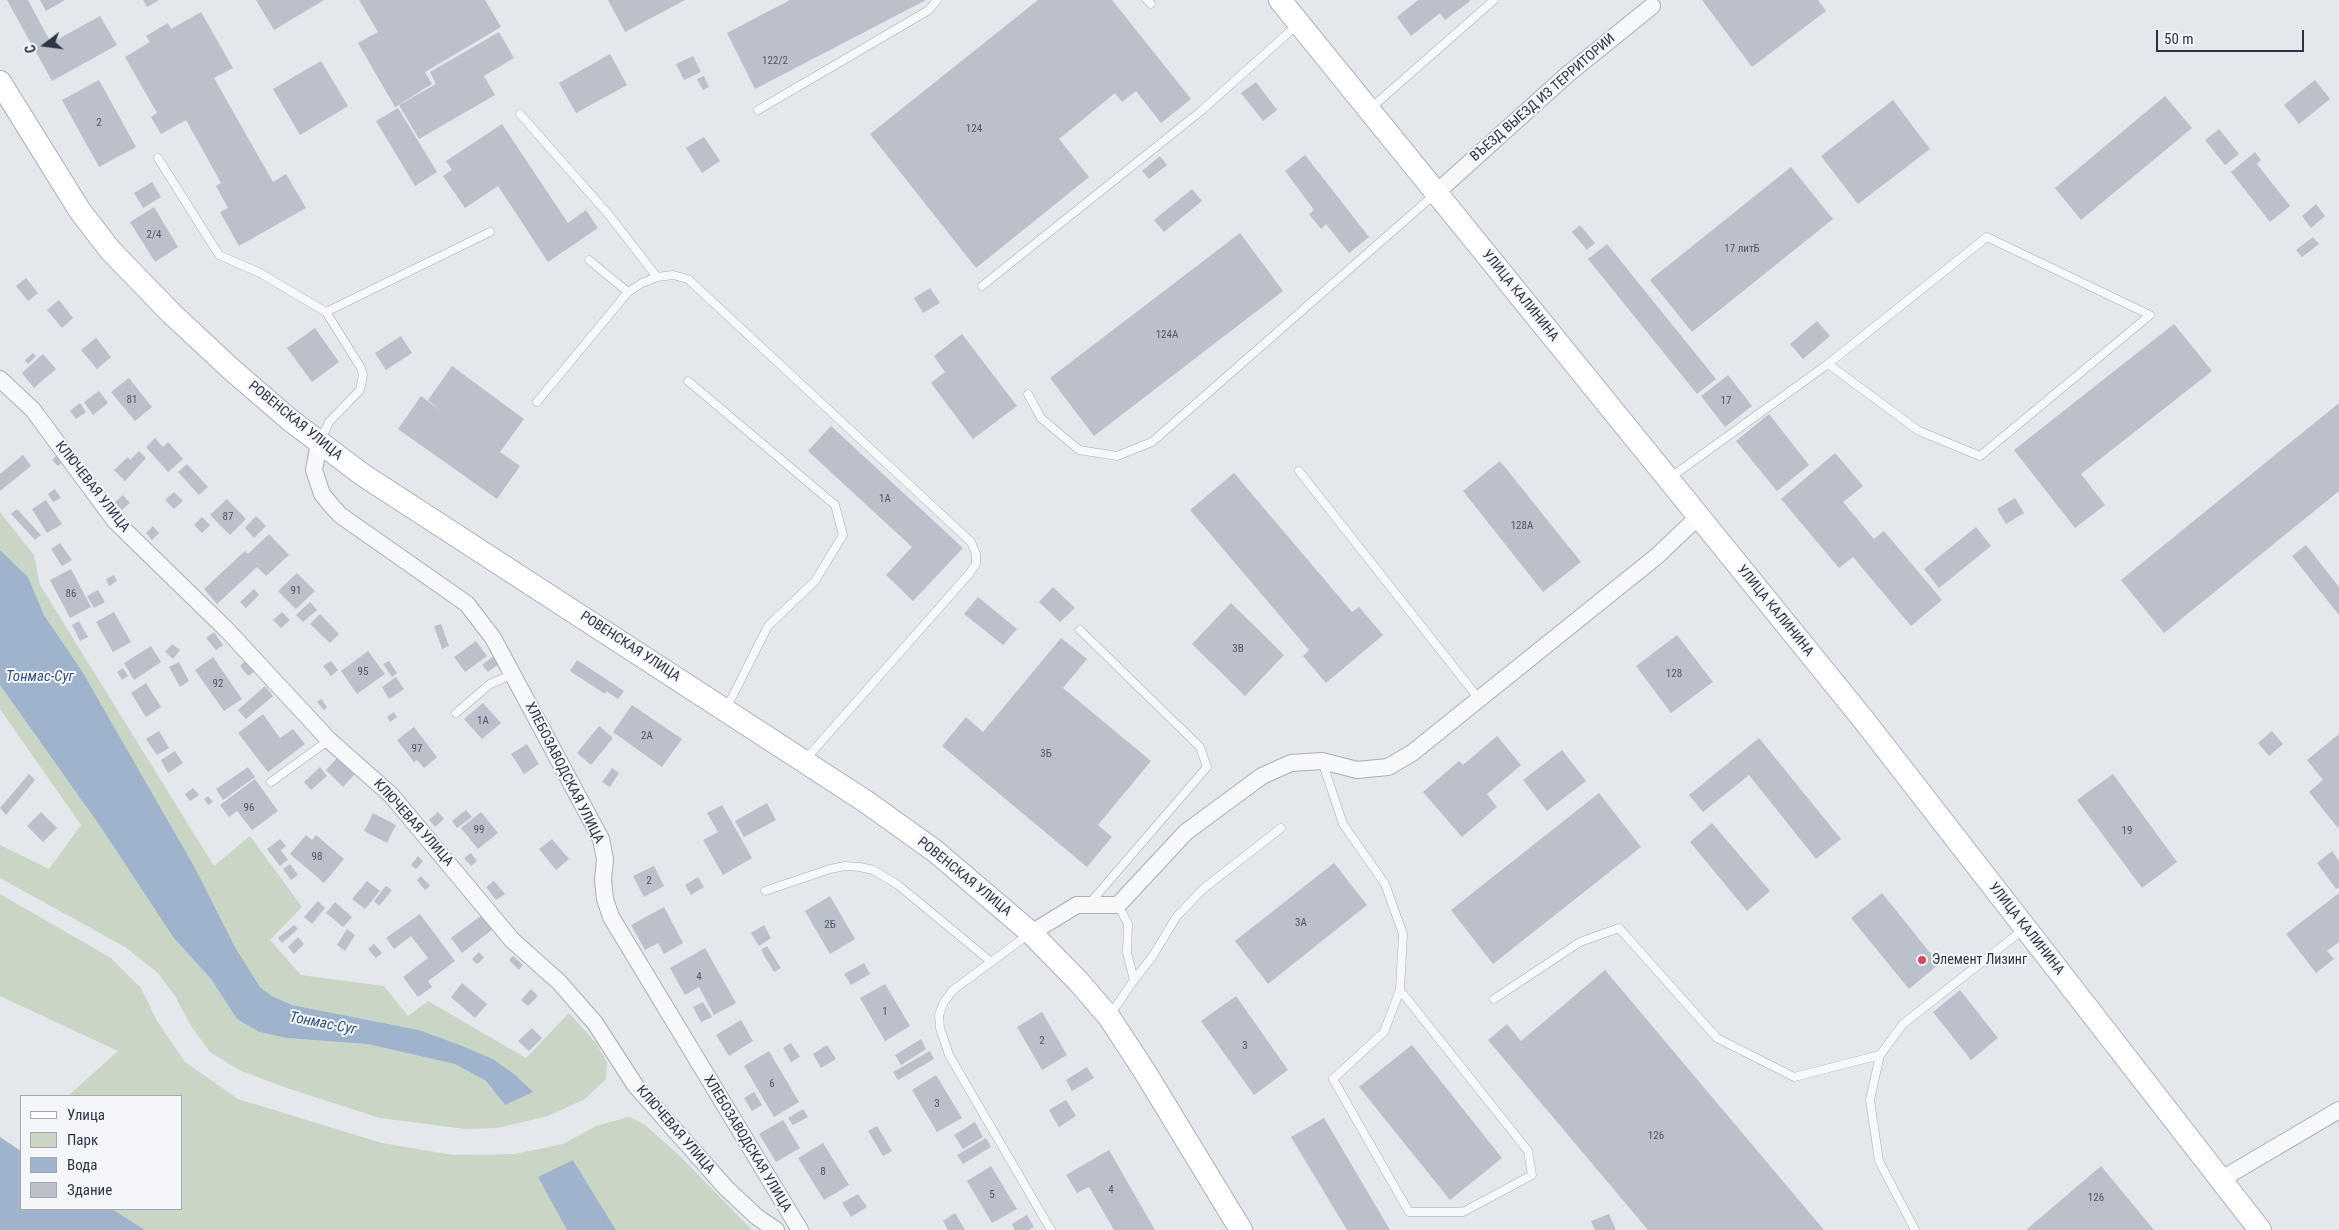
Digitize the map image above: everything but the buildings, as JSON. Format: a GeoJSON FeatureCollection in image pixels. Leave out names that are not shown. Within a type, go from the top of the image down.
{"type":"FeatureCollection","features":[{"type":"Feature","properties":{"kind":"main road","name":"УЛИЦА КАЛИНИНА"},"geometry":{"type":"LineString","coordinates":[[1280,0],[1863,718],[2260,1230]]}},
{"type":"Feature","properties":{"kind":"main road","name":"РОВЕНСКАЯ УЛИЦА"},"geometry":{"type":"LineString","coordinates":[[0,82],[80,211],[111,251],[134,277],[224,363],[319,443],[363,475],[805,760],[935,851],[1031,933],[1078,981],[1109,1017],[1150,1080],[1241,1230]]}},
{"type":"Feature","properties":{"kind":"street","name":"ВЪЕЗД ВЫЕЗД ИЗ ТЕРРИТОРИИ"},"geometry":{"type":"LineString","coordinates":[[1436,193],[1568,74],[1652,6]]}},
{"type":"Feature","properties":{"kind":"street","name":"КЛЮЧЕВАЯ УЛИЦА"},"geometry":{"type":"LineString","coordinates":[[0,380],[33,410],[115,521],[228,630],[329,740],[391,795],[512,940],[559,982],[595,1023],[635,1085],[726,1188],[757,1218],[776,1230]]}},
{"type":"Feature","properties":{"kind":"street","name":"ХЛЕБОЗАВОДСКАЯ УЛИЦА"},"geometry":{"type":"LineString","coordinates":[[319,443],[314,470],[322,494],[330,505],[340,515],[467,604],[493,638],[601,839],[605,859],[603,880],[605,900],[611,917],[800,1230]]}},
{"type":"Feature","properties":{"kind":"street"},"geometry":{"type":"LineString","coordinates":[[1031,933],[1077,905],[1118,905],[1186,832],[1262,776],[1291,763],[1322,762],[1357,770],[1388,767],[1412,753],[1657,556],[1699,516]]}},
{"type":"Feature","properties":{"kind":"street"},"geometry":{"type":"LineString","coordinates":[[2220,1180],[2339,1110]]}},
{"type":"Feature","properties":{"kind":"lane"},"geometry":{"type":"LineString","coordinates":[[758,110],[929,10],[936,0]]}},
{"type":"Feature","properties":{"kind":"lane"},"geometry":{"type":"LineString","coordinates":[[1369,109],[1494,0]]}},
{"type":"Feature","properties":{"kind":"lane"},"geometry":{"type":"LineString","coordinates":[[982,286],[1200,111],[1298,23]]}},
{"type":"Feature","properties":{"kind":"lane"},"geometry":{"type":"LineString","coordinates":[[520,114],[609,215],[657,277]]}},
{"type":"Feature","properties":{"kind":"lane"},"geometry":{"type":"LineString","coordinates":[[158,158],[219,255],[260,273],[326,312],[362,368],[363,376],[360,390],[329,422],[319,443]]}},
{"type":"Feature","properties":{"kind":"lane"},"geometry":{"type":"LineString","coordinates":[[1028,394],[1041,418],[1079,450],[1117,456],[1152,442],[1436,193]]}},
{"type":"Feature","properties":{"kind":"lane"},"geometry":{"type":"LineString","coordinates":[[326,312],[490,232]]}},
{"type":"Feature","properties":{"kind":"lane"},"geometry":{"type":"LineString","coordinates":[[1669,478],[1828,364],[1987,237],[2150,315],[1980,456],[1919,431],[1828,364]]}},
{"type":"Feature","properties":{"kind":"lane"},"geometry":{"type":"LineString","coordinates":[[589,260],[628,292]]}},
{"type":"Feature","properties":{"kind":"lane"},"geometry":{"type":"LineString","coordinates":[[536,402],[628,292],[642,283],[657,277],[673,275],[688,279],[970,542],[976,554],[976,564],[969,574],[805,760]]}},
{"type":"Feature","properties":{"kind":"lane"},"geometry":{"type":"LineString","coordinates":[[688,381],[835,505],[843,535],[816,581],[768,626],[726,709]]}},
{"type":"Feature","properties":{"kind":"lane"},"geometry":{"type":"LineString","coordinates":[[1299,471],[1480,699]]}},
{"type":"Feature","properties":{"kind":"lane"},"geometry":{"type":"LineString","coordinates":[[1080,630],[1200,747],[1207,767],[1089,905]]}},
{"type":"Feature","properties":{"kind":"lane"},"geometry":{"type":"LineString","coordinates":[[456,713],[490,684],[513,674]]}},
{"type":"Feature","properties":{"kind":"lane"},"geometry":{"type":"LineString","coordinates":[[271,782],[329,740]]}},
{"type":"Feature","properties":{"kind":"lane"},"geometry":{"type":"LineString","coordinates":[[1322,762],[1343,824],[1385,884],[1403,934],[1400,990],[1384,1032],[1332,1079],[1409,1212],[1463,1212],[1532,1175],[1528,1151],[1400,990]]}},
{"type":"Feature","properties":{"kind":"lane"},"geometry":{"type":"LineString","coordinates":[[1109,1017],[1152,957],[1177,916],[1196,896],[1281,828]]}},
{"type":"Feature","properties":{"kind":"lane"},"geometry":{"type":"LineString","coordinates":[[765,892],[830,869],[846,866],[867,868],[898,884],[990,962]]}},
{"type":"Feature","properties":{"kind":"lane"},"geometry":{"type":"LineString","coordinates":[[1118,905],[1128,924],[1127,953],[1134,980]]}},
{"type":"Feature","properties":{"kind":"lane"},"geometry":{"type":"LineString","coordinates":[[1494,999],[1580,942],[1619,928],[1717,1038],[1794,1077],[1880,1055]]}},
{"type":"Feature","properties":{"kind":"lane"},"geometry":{"type":"LineString","coordinates":[[1915,1230],[1879,1161],[1870,1100],[1880,1055],[1903,1024],[2026,928]]}},
{"type":"Feature","properties":{"kind":"lane"},"geometry":{"type":"LineString","coordinates":[[1031,933],[953,990],[944,1002],[939,1015],[940,1028],[949,1055],[1051,1230]]}},
{"type":"Feature","properties":{"kind":"green space"},"geometry":{"type":"Polygon","coordinates":[[[0,512],[34,555],[40,585],[214,866],[250,836],[302,907],[270,940],[301,975],[384,986],[408,1016],[428,1001],[526,1058],[569,1013],[596,1043],[607,1062],[606,1079],[585,1099],[548,1116],[498,1128],[465,1129],[380,1118],[284,1087],[239,1070],[210,1052],[191,1026],[175,996],[157,972],[125,947],[0,878],[0,845],[49,869],[81,825],[0,709],[0,685],[102,829],[173,937],[211,979],[237,1019],[259,1032],[286,1038],[367,1044],[455,1064],[486,1081],[505,1105],[514,1074],[493,1059],[419,1030],[292,1005],[272,996],[260,987],[235,947],[194,866],[82,671],[44,615],[28,577],[0,550],[0,512]]]}},
{"type":"Feature","properties":{"kind":"green space"},"geometry":{"type":"Polygon","coordinates":[[[0,894],[111,958],[141,988],[157,1021],[185,1062],[238,1099],[382,1143],[453,1155],[515,1154],[563,1144],[596,1126],[629,1117],[644,1124],[681,1157],[752,1230],[616,1230],[573,1160],[560,1214],[567,1230],[145,1230],[114,1210],[182,1210],[182,1095],[69,1095],[118,1051],[0,996],[0,894]]]}},
{"type":"Feature","properties":{"kind":"water","name":"Тонмас-Суг"},"geometry":{"type":"Polygon","coordinates":[[[0,550],[28,577],[44,615],[82,671],[194,866],[235,947],[260,987],[272,996],[292,1005],[419,1030],[457,1044],[493,1059],[514,1074],[533,1092],[505,1105],[486,1081],[455,1064],[367,1044],[286,1038],[259,1032],[237,1019],[211,979],[173,937],[102,829],[0,685],[0,550]]]}},
{"type":"Feature","properties":{"kind":"water"},"geometry":{"type":"Polygon","coordinates":[[[0,1137],[20,1150],[20,1210],[114,1210],[145,1230],[0,1230],[0,1137]]]}},
{"type":"Feature","properties":{"kind":"water"},"geometry":{"type":"Polygon","coordinates":[[[573,1160],[616,1230],[567,1230],[538,1177],[573,1160]]]}},
{"type":"Feature","properties":{"kind":"place","name":"Элемент Лизинг"},"geometry":{"type":"Point","coordinates":[1922,960]}}]}
